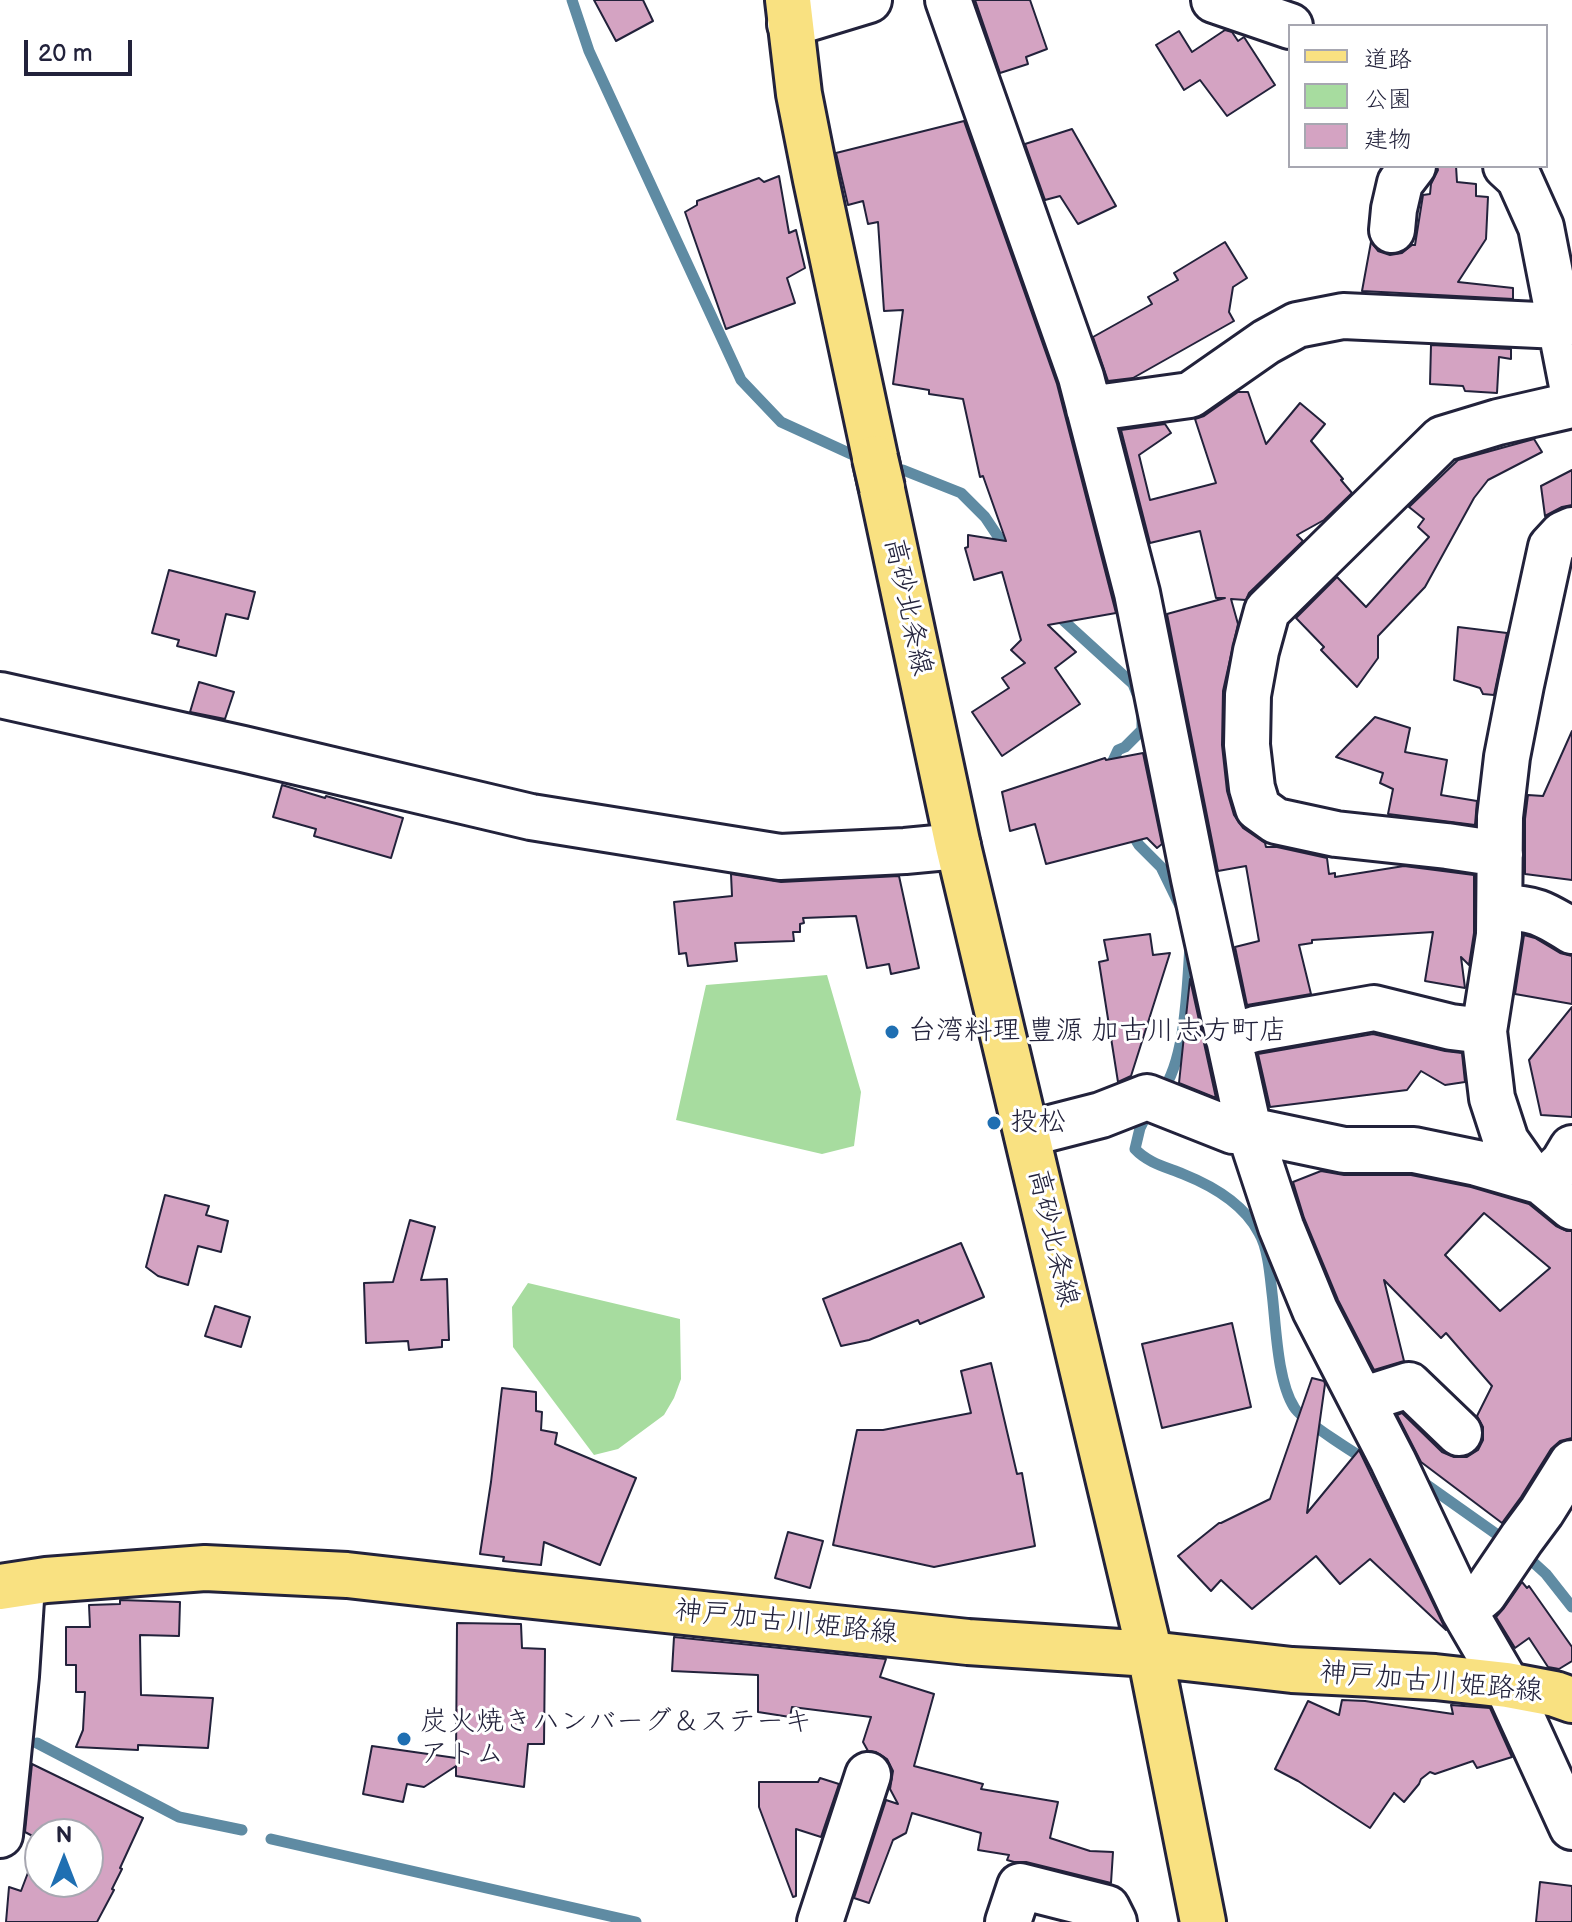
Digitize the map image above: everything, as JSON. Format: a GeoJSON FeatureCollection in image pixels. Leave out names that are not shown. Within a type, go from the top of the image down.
{"type":"FeatureCollection","features":[{"type":"Feature","properties":{"kind":"main road","name":"高砂北条線"},"geometry":{"type":"LineString","coordinates":[[789,12],[799,94],[816,180],[958,846],[1150,1654],[1203,1922]]}},
{"type":"Feature","properties":{"kind":"main road","name":"神戸加古川姫路線"},"geometry":{"type":"LineString","coordinates":[[11,1586],[46,1580],[205,1568],[347,1575],[968,1642],[1150,1654],[1292,1670],[1435,1677],[1507,1685],[1572,1700]]}},
{"type":"Feature","properties":{"kind":"street"},"geometry":{"type":"LineString","coordinates":[[789,12],[869,0]]}},
{"type":"Feature","properties":{"kind":"street"},"geometry":{"type":"LineString","coordinates":[[948,0],[1081,377],[1137,593],[1194,879],[1249,1130],[1281,1227],[1315,1310],[1464,1611],[1507,1685],[1572,1827]]}},
{"type":"Feature","properties":{"kind":"street"},"geometry":{"type":"LineString","coordinates":[[1214,0],[1288,25]]}},
{"type":"Feature","properties":{"kind":"street"},"geometry":{"type":"LineString","coordinates":[[1392,230],[1400,183],[1411,168]]}},
{"type":"Feature","properties":{"kind":"street"},"geometry":{"type":"LineString","coordinates":[[1508,168],[1519,178],[1541,227],[1572,386]]}},
{"type":"Feature","properties":{"kind":"street"},"geometry":{"type":"LineString","coordinates":[[1089,409],[1190,395],[1266,342],[1297,325],[1343,316],[1560,326]]}},
{"type":"Feature","properties":{"kind":"street"},"geometry":{"type":"LineString","coordinates":[[1500,854],[1336,834],[1276,821],[1258,808],[1252,788],[1247,745],[1248,695],[1267,611],[1442,439],[1572,405]]}},
{"type":"Feature","properties":{"kind":"street"},"geometry":{"type":"LineString","coordinates":[[1558,1195],[1525,1168],[1506,1141],[1492,1098],[1484,1031],[1499,935],[1500,817],[1507,757],[1551,547],[1563,534],[1572,530]]}},
{"type":"Feature","properties":{"kind":"street"},"geometry":{"type":"LineString","coordinates":[[0,695],[531,817],[780,857],[958,846]]}},
{"type":"Feature","properties":{"kind":"street"},"geometry":{"type":"LineString","coordinates":[[1500,907],[1526,908],[1548,916],[1572,931]]}},
{"type":"Feature","properties":{"kind":"street"},"geometry":{"type":"LineString","coordinates":[[1228,1037],[1255,1029],[1374,1008],[1451,1027],[1484,1031]]}},
{"type":"Feature","properties":{"kind":"street"},"geometry":{"type":"LineString","coordinates":[[1027,1134],[1101,1115],[1147,1097],[1233,1131],[1249,1130],[1344,1150],[1414,1150],[1477,1163],[1558,1195]]}},
{"type":"Feature","properties":{"kind":"street"},"geometry":{"type":"LineString","coordinates":[[1558,1195],[1563,1163],[1572,1148]]}},
{"type":"Feature","properties":{"kind":"street"},"geometry":{"type":"LineString","coordinates":[[1362,1400],[1409,1385],[1459,1433]]}},
{"type":"Feature","properties":{"kind":"street"},"geometry":{"type":"LineString","coordinates":[[1464,1611],[1484,1594],[1572,1463]]}},
{"type":"Feature","properties":{"kind":"street"},"geometry":{"type":"LineString","coordinates":[[0,1835],[10,1735],[11,1586]]}},
{"type":"Feature","properties":{"kind":"street"},"geometry":{"type":"LineString","coordinates":[[820,1922],[868,1775]]}},
{"type":"Feature","properties":{"kind":"street"},"geometry":{"type":"LineString","coordinates":[[1008,1922],[1020,1886],[1107,1908],[1114,1922]]}},
{"type":"Feature","properties":{"kind":"green space"},"geometry":{"type":"Polygon","coordinates":[[[827,975],[861,1092],[854,1146],[822,1154],[676,1120],[706,985],[827,975]]]}},
{"type":"Feature","properties":{"kind":"green space"},"geometry":{"type":"Polygon","coordinates":[[[528,1283],[680,1319],[681,1379],[664,1415],[618,1449],[594,1455],[513,1347],[512,1307],[528,1283]]]}},
{"type":"Feature","properties":{"kind":"building"},"geometry":{"type":"Polygon","coordinates":[[[594,0],[643,0],[653,21],[616,41],[594,0]]]}},
{"type":"Feature","properties":{"kind":"building"},"geometry":{"type":"Polygon","coordinates":[[[975,0],[1030,0],[1047,49],[1026,57],[1028,64],[1000,73],[975,0]]]}},
{"type":"Feature","properties":{"kind":"building"},"geometry":{"type":"Polygon","coordinates":[[[1225,30],[1232,32],[1238,41],[1244,37],[1275,85],[1227,116],[1200,80],[1184,90],[1156,45],[1179,31],[1192,52],[1225,30]]]}},
{"type":"Feature","properties":{"kind":"building"},"geometry":{"type":"Polygon","coordinates":[[[964,121],[1057,384],[1116,613],[1048,625],[1076,652],[1055,668],[1080,704],[1002,756],[972,712],[1009,688],[1002,678],[1025,663],[1011,650],[1021,640],[1002,572],[974,580],[965,548],[968,547],[968,535],[1006,541],[983,476],[980,477],[963,399],[893,384],[903,310],[884,311],[878,222],[868,224],[863,201],[848,205],[836,153],[964,121]]]}},
{"type":"Feature","properties":{"kind":"building"},"geometry":{"type":"Polygon","coordinates":[[[1072,129],[1116,206],[1078,224],[1060,196],[1045,200],[1025,144],[1072,129]]]}},
{"type":"Feature","properties":{"kind":"building"},"geometry":{"type":"Polygon","coordinates":[[[1456,168],[1457,182],[1476,184],[1476,196],[1488,197],[1486,239],[1458,282],[1513,288],[1513,299],[1362,291],[1371,242],[1378,251],[1390,255],[1402,253],[1415,245],[1423,195],[1430,194],[1438,170],[1456,168]]]}},
{"type":"Feature","properties":{"kind":"building"},"geometry":{"type":"Polygon","coordinates":[[[779,176],[789,233],[796,230],[805,268],[787,278],[795,303],[726,329],[685,212],[697,205],[697,201],[759,178],[764,182],[779,176]]]}},
{"type":"Feature","properties":{"kind":"building"},"geometry":{"type":"Polygon","coordinates":[[[1225,242],[1247,278],[1233,287],[1229,312],[1234,321],[1133,378],[1108,381],[1093,337],[1152,304],[1148,297],[1178,280],[1174,273],[1225,242]]]}},
{"type":"Feature","properties":{"kind":"building"},"geometry":{"type":"Polygon","coordinates":[[[1431,345],[1511,349],[1511,359],[1499,357],[1497,393],[1465,391],[1463,386],[1430,384],[1431,345]]]}},
{"type":"Feature","properties":{"kind":"building"},"geometry":{"type":"Polygon","coordinates":[[[1238,392],[1248,392],[1266,444],[1300,403],[1325,424],[1311,441],[1352,493],[1324,520],[1297,535],[1303,541],[1249,593],[1246,600],[1231,599],[1238,624],[1223,691],[1222,745],[1227,791],[1234,815],[1243,828],[1265,843],[1266,847],[1327,858],[1329,874],[1335,873],[1335,877],[1404,866],[1474,875],[1474,933],[1469,965],[1461,957],[1465,988],[1425,981],[1433,932],[1312,940],[1312,943],[1299,945],[1311,994],[1247,1005],[1235,947],[1259,941],[1246,866],[1218,871],[1167,614],[1225,598],[1216,598],[1200,531],[1150,543],[1121,430],[1165,424],[1171,433],[1139,455],[1150,500],[1216,483],[1195,419],[1238,392]]]}},
{"type":"Feature","properties":{"kind":"building"},"geometry":{"type":"Polygon","coordinates":[[[1534,439],[1542,452],[1488,480],[1474,498],[1425,587],[1378,636],[1378,658],[1357,687],[1321,650],[1324,647],[1296,618],[1337,577],[1366,607],[1429,537],[1418,527],[1424,519],[1409,507],[1458,460],[1534,439]]]}},
{"type":"Feature","properties":{"kind":"building"},"geometry":{"type":"Polygon","coordinates":[[[1572,470],[1572,505],[1545,516],[1541,486],[1572,470]]]}},
{"type":"Feature","properties":{"kind":"building"},"geometry":{"type":"Polygon","coordinates":[[[169,570],[255,592],[248,619],[226,614],[216,656],[177,646],[179,640],[152,633],[169,570]]]}},
{"type":"Feature","properties":{"kind":"building"},"geometry":{"type":"Polygon","coordinates":[[[1458,627],[1507,633],[1494,695],[1483,694],[1480,688],[1454,680],[1458,627]]]}},
{"type":"Feature","properties":{"kind":"building"},"geometry":{"type":"Polygon","coordinates":[[[199,682],[234,692],[225,719],[190,712],[199,682]]]}},
{"type":"Feature","properties":{"kind":"building"},"geometry":{"type":"Polygon","coordinates":[[[1375,717],[1410,728],[1405,752],[1447,760],[1441,795],[1477,801],[1475,825],[1388,814],[1393,789],[1380,783],[1383,773],[1336,757],[1375,717]]]}},
{"type":"Feature","properties":{"kind":"building"},"geometry":{"type":"Polygon","coordinates":[[[1572,731],[1572,880],[1525,874],[1528,795],[1543,796],[1572,731]]]}},
{"type":"Feature","properties":{"kind":"building"},"geometry":{"type":"Polygon","coordinates":[[[1143,753],[1162,844],[1157,848],[1147,838],[1046,864],[1035,824],[1010,831],[1002,792],[1105,758],[1143,753]]]}},
{"type":"Feature","properties":{"kind":"building"},"geometry":{"type":"Polygon","coordinates":[[[282,785],[403,818],[391,858],[314,836],[316,829],[273,817],[282,785]]]}},
{"type":"Feature","properties":{"kind":"building"},"geometry":{"type":"Polygon","coordinates":[[[731,874],[781,882],[899,876],[919,968],[891,974],[889,964],[867,968],[856,916],[803,918],[800,932],[793,932],[794,941],[735,943],[737,961],[688,966],[686,953],[679,954],[674,902],[732,896],[731,874]]]}},
{"type":"Feature","properties":{"kind":"building"},"geometry":{"type":"Polygon","coordinates":[[[1150,934],[1153,955],[1170,953],[1131,1076],[1118,1082],[1099,962],[1108,960],[1104,940],[1150,934]]]}},
{"type":"Feature","properties":{"kind":"building"},"geometry":{"type":"Polygon","coordinates":[[[1524,935],[1572,956],[1572,1004],[1515,994],[1524,935]]]}},
{"type":"Feature","properties":{"kind":"building"},"geometry":{"type":"Polygon","coordinates":[[[1190,979],[1204,1043],[1216,1098],[1179,1083],[1190,979]]]}},
{"type":"Feature","properties":{"kind":"building"},"geometry":{"type":"Polygon","coordinates":[[[1572,1007],[1572,1117],[1541,1115],[1529,1060],[1572,1007]]]}},
{"type":"Feature","properties":{"kind":"building"},"geometry":{"type":"Polygon","coordinates":[[[1373,1034],[1462,1053],[1465,1082],[1445,1085],[1421,1071],[1407,1090],[1270,1107],[1258,1054],[1373,1034]]]}},
{"type":"Feature","properties":{"kind":"building"},"geometry":{"type":"Polygon","coordinates":[[[1321,1171],[1344,1175],[1411,1175],[1471,1187],[1529,1204],[1556,1226],[1572,1231],[1572,1438],[1560,1441],[1551,1449],[1502,1523],[1421,1462],[1397,1415],[1402,1413],[1442,1452],[1454,1457],[1467,1457],[1478,1450],[1483,1440],[1483,1427],[1477,1416],[1492,1386],[1446,1333],[1441,1338],[1384,1280],[1404,1361],[1374,1370],[1338,1300],[1304,1218],[1293,1182],[1321,1171]],[[1484,1213],[1445,1255],[1500,1311],[1550,1268],[1484,1213]]]}},
{"type":"Feature","properties":{"kind":"building"},"geometry":{"type":"Polygon","coordinates":[[[165,1195],[209,1206],[206,1215],[228,1221],[221,1252],[198,1246],[188,1285],[158,1276],[146,1267],[165,1195]]]}},
{"type":"Feature","properties":{"kind":"building"},"geometry":{"type":"Polygon","coordinates":[[[410,1220],[435,1227],[421,1280],[447,1279],[449,1340],[442,1340],[442,1347],[409,1350],[408,1341],[366,1343],[364,1283],[393,1282],[410,1220]]]}},
{"type":"Feature","properties":{"kind":"building"},"geometry":{"type":"Polygon","coordinates":[[[961,1243],[984,1297],[920,1324],[918,1320],[869,1340],[841,1346],[823,1299],[961,1243]]]}},
{"type":"Feature","properties":{"kind":"building"},"geometry":{"type":"Polygon","coordinates":[[[215,1306],[250,1317],[241,1347],[205,1336],[215,1306]]]}},
{"type":"Feature","properties":{"kind":"building"},"geometry":{"type":"Polygon","coordinates":[[[1232,1323],[1251,1407],[1162,1428],[1142,1344],[1232,1323]]]}},
{"type":"Feature","properties":{"kind":"building"},"geometry":{"type":"Polygon","coordinates":[[[991,1363],[1017,1474],[1022,1473],[1035,1546],[934,1567],[833,1545],[857,1430],[883,1430],[971,1413],[961,1371],[991,1363]]]}},
{"type":"Feature","properties":{"kind":"building"},"geometry":{"type":"Polygon","coordinates":[[[1312,1378],[1325,1384],[1307,1513],[1359,1450],[1446,1630],[1370,1559],[1340,1584],[1316,1556],[1252,1609],[1221,1580],[1211,1591],[1178,1556],[1219,1523],[1270,1499],[1312,1378]]]}},
{"type":"Feature","properties":{"kind":"building"},"geometry":{"type":"Polygon","coordinates":[[[502,1388],[536,1392],[536,1411],[542,1412],[541,1430],[557,1433],[555,1444],[636,1478],[600,1565],[544,1542],[541,1565],[503,1561],[504,1557],[480,1554],[502,1388]]]}},
{"type":"Feature","properties":{"kind":"building"},"geometry":{"type":"Polygon","coordinates":[[[788,1532],[823,1541],[810,1588],[775,1578],[788,1532]]]}},
{"type":"Feature","properties":{"kind":"building"},"geometry":{"type":"Polygon","coordinates":[[[1522,1582],[1527,1588],[1529,1586],[1572,1647],[1572,1661],[1559,1669],[1548,1667],[1529,1638],[1515,1648],[1496,1617],[1522,1582]]]}},
{"type":"Feature","properties":{"kind":"building"},"geometry":{"type":"Polygon","coordinates":[[[120,1600],[180,1602],[179,1636],[140,1635],[141,1695],[213,1698],[208,1748],[138,1745],[138,1750],[76,1747],[83,1730],[85,1692],[76,1692],[76,1665],[66,1665],[66,1627],[90,1627],[89,1605],[120,1604],[120,1600]]]}},
{"type":"Feature","properties":{"kind":"building"},"geometry":{"type":"Polygon","coordinates":[[[457,1623],[521,1624],[522,1648],[545,1649],[544,1744],[528,1744],[524,1787],[456,1776],[456,1766],[424,1787],[407,1784],[403,1802],[363,1794],[372,1746],[456,1758],[457,1623]]]}},
{"type":"Feature","properties":{"kind":"building"},"geometry":{"type":"Polygon","coordinates":[[[674,1637],[886,1659],[880,1677],[934,1694],[914,1766],[983,1784],[981,1789],[1058,1802],[1050,1838],[1090,1851],[1113,1852],[1111,1883],[1026,1862],[1014,1862],[1007,1860],[1009,1855],[978,1850],[981,1833],[912,1813],[906,1833],[893,1840],[869,1903],[854,1898],[886,1800],[898,1804],[890,1789],[893,1771],[887,1759],[868,1751],[863,1742],[871,1717],[792,1707],[790,1717],[758,1712],[758,1675],[672,1671],[674,1637]]]}},
{"type":"Feature","properties":{"kind":"building"},"geometry":{"type":"Polygon","coordinates":[[[1342,1700],[1453,1714],[1451,1705],[1490,1708],[1512,1757],[1477,1768],[1473,1761],[1435,1774],[1430,1772],[1404,1802],[1394,1793],[1370,1828],[1275,1769],[1308,1701],[1339,1715],[1342,1700]]]}},
{"type":"Feature","properties":{"kind":"building"},"geometry":{"type":"Polygon","coordinates":[[[32,1764],[143,1818],[120,1868],[114,1890],[97,1922],[6,1922],[9,1887],[21,1891],[24,1883],[24,1898],[104,1898],[104,1818],[26,1818],[32,1764]]]}},
{"type":"Feature","properties":{"kind":"building"},"geometry":{"type":"Polygon","coordinates":[[[820,1778],[839,1784],[821,1837],[796,1829],[796,1896],[793,1897],[759,1807],[759,1782],[818,1782],[820,1778]]]}},
{"type":"Feature","properties":{"kind":"building"},"geometry":{"type":"Polygon","coordinates":[[[1540,1882],[1572,1886],[1572,1922],[1536,1922],[1540,1882]]]}},
{"type":"Feature","properties":{"kind":"waterway"},"geometry":{"type":"LineString","coordinates":[[572,0],[589,51],[741,380],[781,422],[851,454]]}},
{"type":"Feature","properties":{"kind":"waterway"},"geometry":{"type":"LineString","coordinates":[[903,470],[961,493],[985,517],[1007,550]]}},
{"type":"Feature","properties":{"kind":"waterway"},"geometry":{"type":"LineString","coordinates":[[1053,611],[1133,684],[1137,694]]}},
{"type":"Feature","properties":{"kind":"waterway"},"geometry":{"type":"LineString","coordinates":[[1112,771],[1111,765],[1118,750],[1142,730],[1142,714]]}},
{"type":"Feature","properties":{"kind":"waterway"},"geometry":{"type":"LineString","coordinates":[[1129,829],[1139,845],[1161,867],[1181,908]]}},
{"type":"Feature","properties":{"kind":"waterway"},"geometry":{"type":"LineString","coordinates":[[1161,1093],[1176,1062],[1180,1043],[1190,946]]}},
{"type":"Feature","properties":{"kind":"waterway"},"geometry":{"type":"LineString","coordinates":[[1149,1110],[1135,1149],[1151,1161],[1227,1197],[1245,1213],[1262,1239],[1267,1254],[1281,1368],[1294,1407],[1320,1430],[1379,1467]]}},
{"type":"Feature","properties":{"kind":"waterway"},"geometry":{"type":"LineString","coordinates":[[1417,1482],[1427,1485],[1509,1543]]}},
{"type":"Feature","properties":{"kind":"waterway"},"geometry":{"type":"LineString","coordinates":[[1523,1553],[1546,1574],[1572,1607]]}},
{"type":"Feature","properties":{"kind":"waterway"},"geometry":{"type":"LineString","coordinates":[[37,1743],[179,1817],[242,1830]]}},
{"type":"Feature","properties":{"kind":"waterway"},"geometry":{"type":"LineString","coordinates":[[271,1839],[636,1922]]}},
{"type":"Feature","properties":{"kind":"place","name":"台湾料理 豊源 加古川志方町店"},"geometry":{"type":"Point","coordinates":[892,1032]}},
{"type":"Feature","properties":{"kind":"place","name":"投松"},"geometry":{"type":"Point","coordinates":[994,1123]}},
{"type":"Feature","properties":{"kind":"place","name":"炭火焼きハンバーグ＆ステーキ アトム"},"geometry":{"type":"Point","coordinates":[404,1739]}}]}
